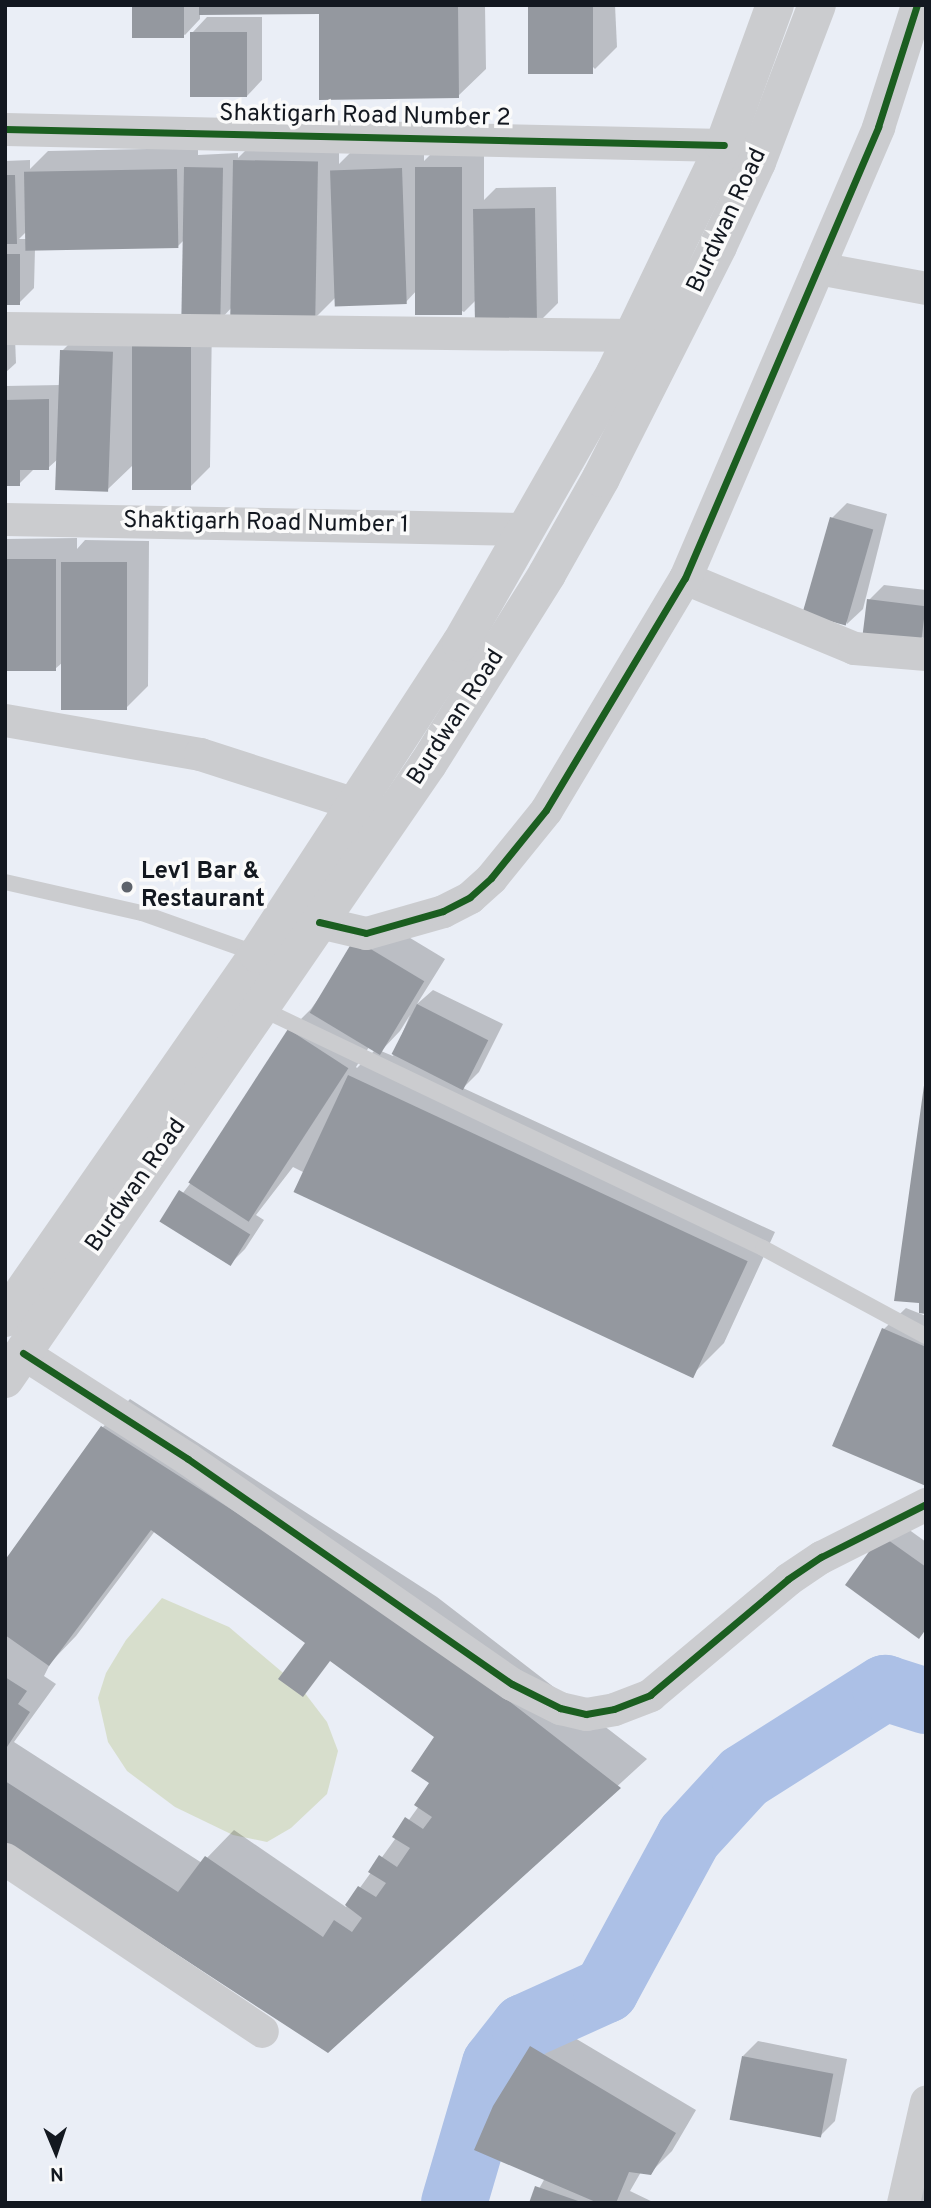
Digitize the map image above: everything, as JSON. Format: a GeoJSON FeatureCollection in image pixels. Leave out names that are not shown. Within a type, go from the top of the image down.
{"type":"FeatureCollection","features":[{"type":"Feature","properties":{"kind":"main road","name":"Burdwan Road"},"geometry":{"type":"LineString","coordinates":[[5,1318],[358,805],[527,529],[634,335],[724,145],[775,5]]}},
{"type":"Feature","properties":{"kind":"main road","name":"Burdwan Road"},"geometry":{"type":"LineString","coordinates":[[14,1366],[495,661],[601,478],[729,222],[817,5]]}},
{"type":"Feature","properties":{"kind":"street"},"geometry":{"type":"LineString","coordinates":[[319,922],[366,933],[391,929],[470,897],[491,878],[546,810],[685,578],[878,127],[917,5]]}},
{"type":"Feature","properties":{"kind":"street","name":"Shaktigarh Road Number 2"},"geometry":{"type":"LineString","coordinates":[[5,129],[724,145]]}},
{"type":"Feature","properties":{"kind":"street"},"geometry":{"type":"LineString","coordinates":[[818,268],[926,288]]}},
{"type":"Feature","properties":{"kind":"street"},"geometry":{"type":"LineString","coordinates":[[5,328],[634,335]]}},
{"type":"Feature","properties":{"kind":"street","name":"Shaktigarh Road Number 1"},"geometry":{"type":"LineString","coordinates":[[5,519],[527,529]]}},
{"type":"Feature","properties":{"kind":"street"},"geometry":{"type":"LineString","coordinates":[[685,578],[854,648],[926,654]]}},
{"type":"Feature","properties":{"kind":"street"},"geometry":{"type":"LineString","coordinates":[[5,720],[200,754],[358,805]]}},
{"type":"Feature","properties":{"kind":"street"},"geometry":{"type":"LineString","coordinates":[[14,1366],[211,1475],[512,1684],[560,1708],[586,1714],[614,1709],[650,1695],[788,1579],[821,1557],[926,1504]]}},
{"type":"Feature","properties":{"kind":"street"},"geometry":{"type":"LineString","coordinates":[[5,1859],[262,2031]]}},
{"type":"Feature","properties":{"kind":"street"},"geometry":{"type":"LineString","coordinates":[[903,2203],[926,2102]]}},
{"type":"Feature","properties":{"kind":"lane"},"geometry":{"type":"LineString","coordinates":[[5,882],[142,913],[258,954]]}},
{"type":"Feature","properties":{"kind":"lane"},"geometry":{"type":"LineString","coordinates":[[260,1008],[763,1248],[926,1336]]}},
{"type":"Feature","properties":{"kind":"green space"},"geometry":{"type":"Polygon","coordinates":[[[162,1598],[229,1627],[301,1688],[327,1722],[338,1751],[327,1794],[291,1828],[267,1842],[233,1835],[175,1807],[127,1771],[108,1742],[98,1698],[106,1673],[126,1640],[162,1598]]]}},
{"type":"Feature","properties":{"kind":"building"},"geometry":{"type":"Polygon","coordinates":[[[132,5],[184,5],[184,38],[132,38],[132,5]]]}},
{"type":"Feature","properties":{"kind":"building"},"geometry":{"type":"Polygon","coordinates":[[[199,5],[458,5],[459,98],[319,100],[319,14],[199,15],[199,5]]]}},
{"type":"Feature","properties":{"kind":"building"},"geometry":{"type":"Polygon","coordinates":[[[528,5],[593,5],[593,74],[528,74],[528,5]]]}},
{"type":"Feature","properties":{"kind":"building"},"geometry":{"type":"Polygon","coordinates":[[[190,32],[247,32],[247,97],[190,97],[190,32]]]}},
{"type":"Feature","properties":{"kind":"building"},"geometry":{"type":"Polygon","coordinates":[[[233,160],[318,161],[315,319],[230,318],[233,160]]]}},
{"type":"Feature","properties":{"kind":"building"},"geometry":{"type":"Polygon","coordinates":[[[184,167],[223,168],[220,321],[181,320],[184,167]]]}},
{"type":"Feature","properties":{"kind":"building"},"geometry":{"type":"Polygon","coordinates":[[[415,167],[462,167],[462,315],[415,315],[415,167]]]}},
{"type":"Feature","properties":{"kind":"building"},"geometry":{"type":"Polygon","coordinates":[[[402,168],[407,304],[335,306],[330,171],[402,168]]]}},
{"type":"Feature","properties":{"kind":"building"},"geometry":{"type":"Polygon","coordinates":[[[177,169],[178,248],[25,251],[24,172],[177,169]]]}},
{"type":"Feature","properties":{"kind":"building"},"geometry":{"type":"Polygon","coordinates":[[[5,175],[15,175],[17,244],[5,244],[5,175]]]}},
{"type":"Feature","properties":{"kind":"building"},"geometry":{"type":"Polygon","coordinates":[[[535,208],[537,327],[475,328],[473,209],[535,208]]]}},
{"type":"Feature","properties":{"kind":"building"},"geometry":{"type":"Polygon","coordinates":[[[5,254],[20,254],[20,305],[5,305],[5,254]]]}},
{"type":"Feature","properties":{"kind":"building"},"geometry":{"type":"Polygon","coordinates":[[[132,343],[191,343],[191,490],[132,490],[132,343]]]}},
{"type":"Feature","properties":{"kind":"building"},"geometry":{"type":"Polygon","coordinates":[[[60,350],[113,352],[108,492],[55,490],[60,350]]]}},
{"type":"Feature","properties":{"kind":"building"},"geometry":{"type":"Polygon","coordinates":[[[49,399],[49,470],[20,470],[20,486],[5,486],[5,400],[49,399]]]}},
{"type":"Feature","properties":{"kind":"building"},"geometry":{"type":"Polygon","coordinates":[[[830,517],[873,529],[846,626],[802,613],[830,517]]]}},
{"type":"Feature","properties":{"kind":"building"},"geometry":{"type":"Polygon","coordinates":[[[5,559],[56,559],[56,671],[5,671],[5,559]]]}},
{"type":"Feature","properties":{"kind":"building"},"geometry":{"type":"Polygon","coordinates":[[[61,562],[127,562],[127,710],[61,710],[61,562]]]}},
{"type":"Feature","properties":{"kind":"building"},"geometry":{"type":"Polygon","coordinates":[[[867,599],[926,606],[921,642],[863,635],[867,599]]]}},
{"type":"Feature","properties":{"kind":"building"},"geometry":{"type":"Polygon","coordinates":[[[354,939],[424,981],[380,1055],[310,1013],[354,939]]]}},
{"type":"Feature","properties":{"kind":"building"},"geometry":{"type":"Polygon","coordinates":[[[417,1004],[488,1040],[463,1090],[392,1054],[417,1004]]]}},
{"type":"Feature","properties":{"kind":"building"},"geometry":{"type":"Polygon","coordinates":[[[288,1029],[348,1068],[249,1222],[188,1182],[288,1029]]]}},
{"type":"Feature","properties":{"kind":"building"},"geometry":{"type":"Polygon","coordinates":[[[926,1071],[926,1314],[919,1313],[919,1303],[894,1301],[926,1071]]]}},
{"type":"Feature","properties":{"kind":"building"},"geometry":{"type":"Polygon","coordinates":[[[348,1075],[748,1261],[693,1378],[293,1192],[348,1075]]]}},
{"type":"Feature","properties":{"kind":"building"},"geometry":{"type":"Polygon","coordinates":[[[179,1190],[250,1235],[231,1266],[159,1221],[179,1190]]]}},
{"type":"Feature","properties":{"kind":"building"},"geometry":{"type":"Polygon","coordinates":[[[882,1328],[926,1347],[926,1486],[832,1446],[882,1328]]]}},
{"type":"Feature","properties":{"kind":"building"},"geometry":{"type":"Polygon","coordinates":[[[101,1426],[410,1624],[621,1788],[328,2053],[5,1842],[5,1781],[178,1892],[205,1856],[323,1937],[334,1920],[352,1932],[362,1918],[345,1905],[358,1886],[376,1897],[386,1883],[368,1872],[379,1855],[397,1867],[410,1848],[392,1837],[405,1817],[423,1829],[432,1817],[414,1805],[429,1783],[411,1771],[434,1737],[330,1661],[303,1697],[278,1679],[305,1643],[151,1530],[49,1666],[5,1635],[5,1560],[101,1426]]]}},
{"type":"Feature","properties":{"kind":"building"},"geometry":{"type":"Polygon","coordinates":[[[881,1535],[926,1567],[926,1629],[919,1639],[845,1585],[881,1535]]]}},
{"type":"Feature","properties":{"kind":"building"},"geometry":{"type":"Polygon","coordinates":[[[5,1677],[27,1691],[18,1704],[30,1712],[5,1750],[5,1677]]]}},
{"type":"Feature","properties":{"kind":"building"},"geometry":{"type":"Polygon","coordinates":[[[530,2046],[676,2133],[651,2175],[629,2172],[616,2203],[598,2203],[474,2150],[493,2106],[530,2046]]]}},
{"type":"Feature","properties":{"kind":"building"},"geometry":{"type":"Polygon","coordinates":[[[742,2056],[833,2074],[821,2138],[730,2120],[742,2056]]]}},
{"type":"Feature","properties":{"kind":"building"},"geometry":{"type":"Polygon","coordinates":[[[535,2186],[581,2202],[581,2203],[529,2203],[535,2186]]]}},
{"type":"Feature","properties":{"kind":"waterway"},"geometry":{"type":"LineString","coordinates":[[454,2203],[495,2064],[524,2027],[606,1990],[689,1837],[744,1777],[885,1688],[926,1701]]}},
{"type":"Feature","properties":{"kind":"cycle path"},"geometry":{"type":"LineString","coordinates":[[319,922],[366,933],[443,911],[470,897],[491,878],[546,810],[685,578],[878,127],[917,5]]}},
{"type":"Feature","properties":{"kind":"cycle path"},"geometry":{"type":"LineString","coordinates":[[5,129],[724,145]]}},
{"type":"Feature","properties":{"kind":"cycle path"},"geometry":{"type":"LineString","coordinates":[[23,1353],[188,1459],[512,1684],[560,1708],[586,1714],[614,1709],[650,1695],[788,1579],[821,1557],[926,1504]]}},
{"type":"Feature","properties":{"kind":"place","name":"Lev1 Bar & Restaurant"},"geometry":{"type":"Point","coordinates":[127,887]}}]}
